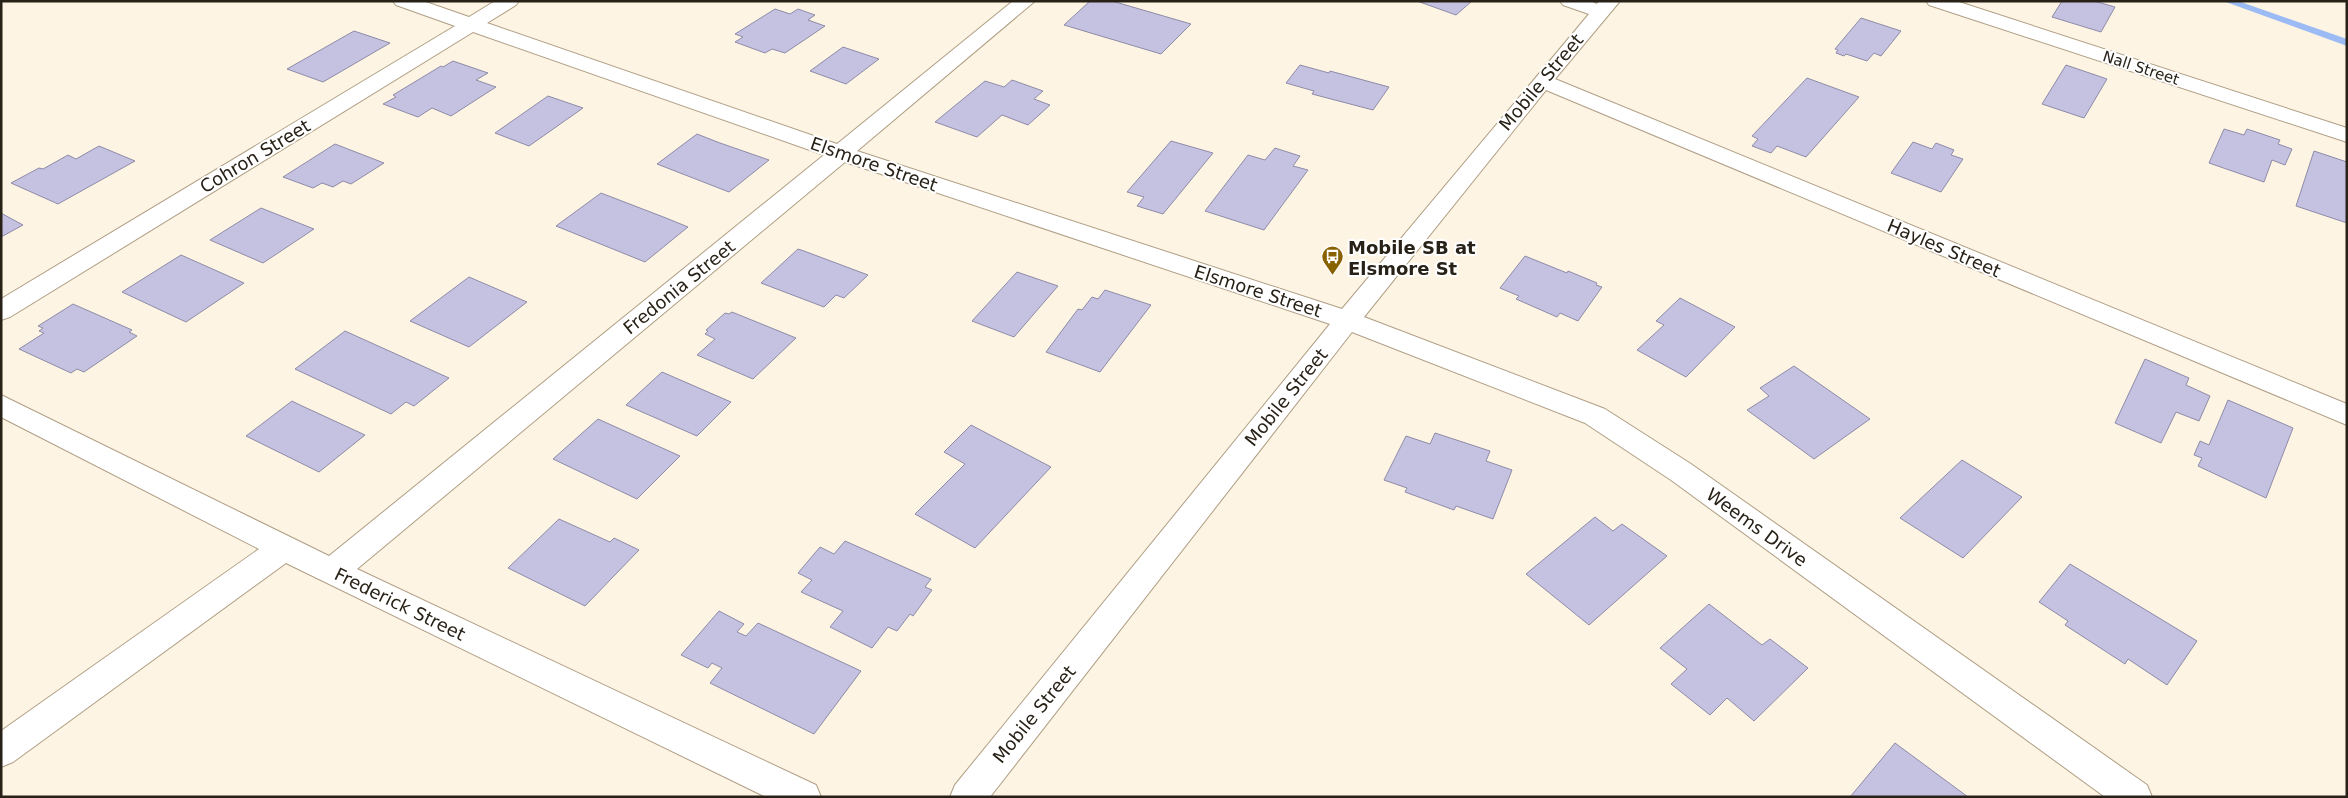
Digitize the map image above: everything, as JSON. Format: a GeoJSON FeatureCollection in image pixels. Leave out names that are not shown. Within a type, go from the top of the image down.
{"type":"FeatureCollection","features":[{"type":"Feature","properties":{"kind":"street","name":"Elsmore Street"},"geometry":{"type":"LineString","coordinates":[[403,1],[841,153],[1347,320]]}},
{"type":"Feature","properties":{"kind":"street","name":"Cohron Street"},"geometry":{"type":"LineString","coordinates":[[1,312],[509,1]]}},
{"type":"Feature","properties":{"kind":"street","name":"Fredonia Street"},"geometry":{"type":"LineString","coordinates":[[332,572],[1025,1]]}},
{"type":"Feature","properties":{"kind":"street"},"geometry":{"type":"LineString","coordinates":[[1570,1],[1605,6]]}},
{"type":"Feature","properties":{"kind":"street","name":"Nall Street"},"geometry":{"type":"LineString","coordinates":[[1936,1],[2347,135]]}},
{"type":"Feature","properties":{"kind":"street","name":"Mobile Street"},"geometry":{"type":"LineString","coordinates":[[968,797],[1347,320],[1605,6]]}},
{"type":"Feature","properties":{"kind":"street","name":"Hayles Street"},"geometry":{"type":"LineString","coordinates":[[1542,81],[2347,415]]}},
{"type":"Feature","properties":{"kind":"street","name":"Weems Drive"},"geometry":{"type":"LineString","coordinates":[[1347,320],[1595,416],[1681,472],[2134,797]]}},
{"type":"Feature","properties":{"kind":"street","name":"Frederick Street"},"geometry":{"type":"LineString","coordinates":[[1,405],[332,572],[803,797]]}},
{"type":"Feature","properties":{"kind":"street"},"geometry":{"type":"LineString","coordinates":[[1,751],[284,548]]}},
{"type":"Feature","properties":{"kind":"building"},"geometry":{"type":"Polygon","coordinates":[[[1090,1],[1112,1],[1191,24],[1161,54],[1064,25],[1090,1]]]}},
{"type":"Feature","properties":{"kind":"building"},"geometry":{"type":"Polygon","coordinates":[[[1417,1],[1472,1],[1456,15],[1417,1]]]}},
{"type":"Feature","properties":{"kind":"building"},"geometry":{"type":"Polygon","coordinates":[[[2062,1],[2094,1],[2115,7],[2101,32],[2052,17],[2062,1]]]}},
{"type":"Feature","properties":{"kind":"building"},"geometry":{"type":"Polygon","coordinates":[[[775,9],[790,14],[798,9],[815,15],[808,20],[825,26],[785,53],[772,49],[765,53],[735,42],[743,37],[735,34],[775,9]]]}},
{"type":"Feature","properties":{"kind":"building"},"geometry":{"type":"Polygon","coordinates":[[[1861,18],[1901,31],[1881,56],[1874,53],[1867,61],[1846,54],[1844,56],[1836,53],[1838,50],[1835,49],[1861,18]]]}},
{"type":"Feature","properties":{"kind":"building"},"geometry":{"type":"Polygon","coordinates":[[[354,31],[390,43],[323,82],[287,69],[354,31]]]}},
{"type":"Feature","properties":{"kind":"building"},"geometry":{"type":"Polygon","coordinates":[[[843,47],[879,59],[846,84],[810,71],[843,47]]]}},
{"type":"Feature","properties":{"kind":"building"},"geometry":{"type":"Polygon","coordinates":[[[453,61],[488,73],[476,80],[496,87],[451,116],[432,108],[418,117],[383,104],[396,97],[393,95],[441,66],[443,67],[453,61]]]}},
{"type":"Feature","properties":{"kind":"building"},"geometry":{"type":"Polygon","coordinates":[[[1300,65],[1389,87],[1373,110],[1312,94],[1314,91],[1286,83],[1300,65]]]}},
{"type":"Feature","properties":{"kind":"building"},"geometry":{"type":"Polygon","coordinates":[[[2066,65],[2107,79],[2084,118],[2042,104],[2066,65]]]}},
{"type":"Feature","properties":{"kind":"building"},"geometry":{"type":"Polygon","coordinates":[[[1807,78],[1859,97],[1806,157],[1777,146],[1771,153],[1752,146],[1758,139],[1752,136],[1807,78]]]}},
{"type":"Feature","properties":{"kind":"building"},"geometry":{"type":"Polygon","coordinates":[[[1012,80],[1043,91],[1034,99],[1050,105],[1028,125],[1002,115],[977,137],[935,122],[985,81],[1004,87],[1012,80]]]}},
{"type":"Feature","properties":{"kind":"building"},"geometry":{"type":"Polygon","coordinates":[[[548,96],[583,108],[529,146],[495,133],[548,96]]]}},
{"type":"Feature","properties":{"kind":"building"},"geometry":{"type":"Polygon","coordinates":[[[2224,129],[2244,135],[2247,129],[2280,140],[2278,144],[2292,149],[2285,165],[2272,160],[2264,182],[2209,163],[2224,129]]]}},
{"type":"Feature","properties":{"kind":"building"},"geometry":{"type":"Polygon","coordinates":[[[697,134],[769,160],[729,192],[657,164],[697,134]]]}},
{"type":"Feature","properties":{"kind":"building"},"geometry":{"type":"Polygon","coordinates":[[[1171,141],[1213,153],[1163,214],[1137,206],[1144,197],[1127,192],[1171,141]]]}},
{"type":"Feature","properties":{"kind":"building"},"geometry":{"type":"Polygon","coordinates":[[[1913,142],[1932,149],[1936,143],[1954,150],[1951,155],[1963,159],[1941,192],[1891,173],[1913,142]]]}},
{"type":"Feature","properties":{"kind":"building"},"geometry":{"type":"Polygon","coordinates":[[[335,144],[384,163],[351,184],[343,181],[333,187],[322,183],[313,188],[283,177],[335,144]]]}},
{"type":"Feature","properties":{"kind":"building"},"geometry":{"type":"Polygon","coordinates":[[[99,146],[135,161],[58,204],[11,183],[39,168],[43,169],[68,155],[76,159],[99,146]]]}},
{"type":"Feature","properties":{"kind":"building"},"geometry":{"type":"Polygon","coordinates":[[[1275,148],[1300,156],[1293,166],[1308,170],[1264,230],[1205,211],[1248,155],[1265,160],[1275,148]]]}},
{"type":"Feature","properties":{"kind":"building"},"geometry":{"type":"Polygon","coordinates":[[[2314,151],[2347,162],[2347,223],[2296,206],[2314,151]]]}},
{"type":"Feature","properties":{"kind":"building"},"geometry":{"type":"Polygon","coordinates":[[[601,193],[688,227],[645,262],[556,226],[601,193]]]}},
{"type":"Feature","properties":{"kind":"building"},"geometry":{"type":"Polygon","coordinates":[[[261,208],[314,229],[263,263],[210,240],[261,208]]]}},
{"type":"Feature","properties":{"kind":"building"},"geometry":{"type":"Polygon","coordinates":[[[1,213],[10,218],[23,225],[1,237],[1,213]]]}},
{"type":"Feature","properties":{"kind":"building"},"geometry":{"type":"Polygon","coordinates":[[[798,249],[868,275],[844,298],[836,295],[824,307],[761,283],[798,249]]]}},
{"type":"Feature","properties":{"kind":"building"},"geometry":{"type":"Polygon","coordinates":[[[181,255],[244,283],[186,322],[122,292],[181,255]]]}},
{"type":"Feature","properties":{"kind":"building"},"geometry":{"type":"Polygon","coordinates":[[[1525,256],[1567,273],[1568,271],[1602,287],[1578,321],[1560,313],[1557,317],[1516,299],[1519,296],[1500,288],[1525,256]]]}},
{"type":"Feature","properties":{"kind":"building"},"geometry":{"type":"Polygon","coordinates":[[[1017,272],[1058,286],[1014,337],[972,321],[1017,272]]]}},
{"type":"Feature","properties":{"kind":"building"},"geometry":{"type":"Polygon","coordinates":[[[469,277],[527,302],[469,347],[410,321],[469,277]]]}},
{"type":"Feature","properties":{"kind":"building"},"geometry":{"type":"Polygon","coordinates":[[[1105,290],[1151,305],[1100,372],[1046,352],[1078,309],[1082,310],[1092,297],[1098,299],[1105,290]]]}},
{"type":"Feature","properties":{"kind":"building"},"geometry":{"type":"Polygon","coordinates":[[[1680,298],[1735,327],[1686,377],[1637,350],[1664,325],[1656,321],[1680,298]]]}},
{"type":"Feature","properties":{"kind":"building"},"geometry":{"type":"Polygon","coordinates":[[[73,304],[132,330],[129,332],[137,336],[84,372],[77,369],[71,373],[19,349],[44,333],[39,331],[43,328],[38,326],[73,304]]]}},
{"type":"Feature","properties":{"kind":"building"},"geometry":{"type":"Polygon","coordinates":[[[732,312],[796,338],[753,379],[697,355],[715,339],[705,334],[708,331],[706,330],[725,313],[729,314],[732,312]]]}},
{"type":"Feature","properties":{"kind":"building"},"geometry":{"type":"Polygon","coordinates":[[[345,331],[449,378],[414,406],[406,402],[391,414],[295,369],[345,331]]]}},
{"type":"Feature","properties":{"kind":"building"},"geometry":{"type":"Polygon","coordinates":[[[2145,359],[2189,378],[2186,385],[2210,396],[2199,421],[2176,412],[2161,443],[2115,423],[2145,359]]]}},
{"type":"Feature","properties":{"kind":"building"},"geometry":{"type":"Polygon","coordinates":[[[1794,366],[1870,419],[1814,459],[1747,410],[1769,396],[1760,388],[1794,366]]]}},
{"type":"Feature","properties":{"kind":"building"},"geometry":{"type":"Polygon","coordinates":[[[662,372],[731,402],[697,436],[626,405],[662,372]]]}},
{"type":"Feature","properties":{"kind":"building"},"geometry":{"type":"Polygon","coordinates":[[[2228,400],[2293,428],[2266,498],[2198,466],[2202,458],[2194,455],[2200,441],[2209,445],[2228,400]]]}},
{"type":"Feature","properties":{"kind":"building"},"geometry":{"type":"Polygon","coordinates":[[[292,401],[365,435],[319,472],[246,436],[292,401]]]}},
{"type":"Feature","properties":{"kind":"building"},"geometry":{"type":"Polygon","coordinates":[[[598,419],[680,456],[637,499],[553,459],[598,419]]]}},
{"type":"Feature","properties":{"kind":"building"},"geometry":{"type":"Polygon","coordinates":[[[971,425],[1051,467],[975,548],[915,514],[965,464],[944,452],[971,425]]]}},
{"type":"Feature","properties":{"kind":"building"},"geometry":{"type":"Polygon","coordinates":[[[1435,433],[1490,451],[1486,461],[1512,470],[1493,519],[1456,506],[1454,510],[1405,492],[1407,488],[1384,480],[1406,436],[1430,444],[1435,433]]]}},
{"type":"Feature","properties":{"kind":"building"},"geometry":{"type":"Polygon","coordinates":[[[1962,460],[2022,497],[1963,558],[1900,518],[1962,460]]]}},
{"type":"Feature","properties":{"kind":"building"},"geometry":{"type":"Polygon","coordinates":[[[1595,517],[1613,531],[1622,524],[1667,556],[1589,625],[1526,574],[1595,517]]]}},
{"type":"Feature","properties":{"kind":"building"},"geometry":{"type":"Polygon","coordinates":[[[559,519],[610,542],[614,538],[639,550],[585,606],[508,568],[559,519]]]}},
{"type":"Feature","properties":{"kind":"building"},"geometry":{"type":"Polygon","coordinates":[[[845,541],[931,579],[925,587],[932,590],[913,616],[910,614],[897,631],[888,627],[872,648],[830,627],[843,611],[801,592],[812,580],[798,573],[820,547],[834,554],[845,541]]]}},
{"type":"Feature","properties":{"kind":"building"},"geometry":{"type":"Polygon","coordinates":[[[2070,564],[2197,641],[2167,685],[2128,659],[2125,664],[2065,625],[2068,621],[2039,602],[2070,564]]]}},
{"type":"Feature","properties":{"kind":"building"},"geometry":{"type":"Polygon","coordinates":[[[1709,604],[1762,645],[1770,639],[1808,668],[1754,721],[1727,698],[1710,715],[1671,684],[1687,669],[1660,648],[1709,604]]]}},
{"type":"Feature","properties":{"kind":"building"},"geometry":{"type":"Polygon","coordinates":[[[719,611],[744,624],[737,632],[746,636],[758,623],[861,671],[814,734],[710,683],[722,668],[712,663],[708,668],[681,655],[719,611]]]}},
{"type":"Feature","properties":{"kind":"building"},"geometry":{"type":"Polygon","coordinates":[[[1895,743],[1968,797],[1850,797],[1895,743]]]}},
{"type":"Feature","properties":{"kind":"waterway"},"geometry":{"type":"LineString","coordinates":[[2228,1],[2347,43]]}},
{"type":"Feature","properties":{"kind":"place","name":"Mobile SB at Elsmore St"},"geometry":{"type":"Point","coordinates":[1332,276]}}]}
